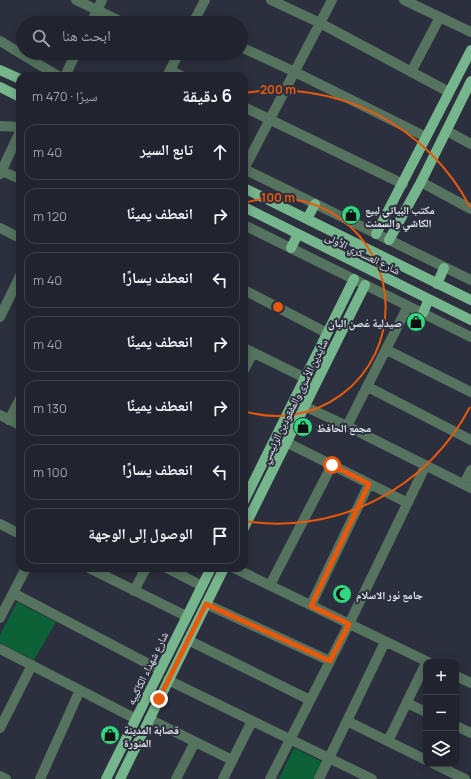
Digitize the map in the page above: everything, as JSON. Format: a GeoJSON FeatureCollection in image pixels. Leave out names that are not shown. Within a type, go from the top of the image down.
{"type":"FeatureCollection","features":[{"type":"Feature","properties":{"kind":"main road"},"geometry":{"type":"LineString","coordinates":[[376,234],[471,50]]}},
{"type":"Feature","properties":{"kind":"main road"},"geometry":{"type":"LineString","coordinates":[[0,70],[16,78]]}},
{"type":"Feature","properties":{"kind":"main road"},"geometry":{"type":"LineString","coordinates":[[389,240],[421,182],[471,81]]}},
{"type":"Feature","properties":{"kind":"main road"},"geometry":{"type":"LineString","coordinates":[[0,87],[16,95]]}},
{"type":"Feature","properties":{"kind":"main road","name":"شارع العسكري الأولى"},"geometry":{"type":"LineString","coordinates":[[248,190],[471,300]]}},
{"type":"Feature","properties":{"kind":"main road"},"geometry":{"type":"LineString","coordinates":[[396,196],[410,203]]}},
{"type":"Feature","properties":{"kind":"main road"},"geometry":{"type":"LineString","coordinates":[[307,219],[315,204]]}},
{"type":"Feature","properties":{"kind":"main road","name":"شارع العسكري الأولى"},"geometry":{"type":"LineString","coordinates":[[248,209],[471,320]]}},
{"type":"Feature","properties":{"kind":"main road"},"geometry":{"type":"LineString","coordinates":[[291,248],[298,234]]}},
{"type":"Feature","properties":{"kind":"main road"},"geometry":{"type":"LineString","coordinates":[[359,264],[367,249]]}},
{"type":"Feature","properties":{"kind":"main road"},"geometry":{"type":"LineString","coordinates":[[374,271],[381,256]]}},
{"type":"Feature","properties":{"kind":"main road"},"geometry":{"type":"LineString","coordinates":[[437,284],[444,268]]}},
{"type":"Feature","properties":{"kind":"main road"},"geometry":{"type":"LineString","coordinates":[[248,493],[354,279]]}},
{"type":"Feature","properties":{"kind":"main road","name":"سايدين الأسرى والمفقودين الرئيسي"},"geometry":{"type":"LineString","coordinates":[[248,520],[365,285]]}},
{"type":"Feature","properties":{"kind":"main road"},"geometry":{"type":"LineString","coordinates":[[423,313],[429,299]]}},
{"type":"Feature","properties":{"kind":"main road","name":"شارع شهداء الكاكييه"},"geometry":{"type":"LineString","coordinates":[[106,779],[208,572]]}},
{"type":"Feature","properties":{"kind":"main road"},"geometry":{"type":"LineString","coordinates":[[120,779],[222,572]]}},
{"type":"Feature","properties":{"kind":"main road"},"geometry":{"type":"LineString","coordinates":[[148,694],[159,699]]}},
{"type":"Feature","properties":{"kind":"street"},"geometry":{"type":"LineString","coordinates":[[76,0],[109,16]]}},
{"type":"Feature","properties":{"kind":"street"},"geometry":{"type":"LineString","coordinates":[[94,16],[102,0]]}},
{"type":"Feature","properties":{"kind":"street"},"geometry":{"type":"LineString","coordinates":[[271,0],[320,23],[449,92]]}},
{"type":"Feature","properties":{"kind":"street"},"geometry":{"type":"LineString","coordinates":[[248,161],[332,0]]}},
{"type":"Feature","properties":{"kind":"street"},"geometry":{"type":"LineString","coordinates":[[404,0],[471,32]]}},
{"type":"Feature","properties":{"kind":"street"},"geometry":{"type":"LineString","coordinates":[[196,16],[201,1]]}},
{"type":"Feature","properties":{"kind":"street"},"geometry":{"type":"LineString","coordinates":[[411,72],[440,17]]}},
{"type":"Feature","properties":{"kind":"street"},"geometry":{"type":"LineString","coordinates":[[0,41],[16,51]]}},
{"type":"Feature","properties":{"kind":"street"},"geometry":{"type":"LineString","coordinates":[[248,50],[295,72],[426,138]]}},
{"type":"Feature","properties":{"kind":"street"},"geometry":{"type":"LineString","coordinates":[[31,60],[51,72]]}},
{"type":"Feature","properties":{"kind":"street"},"geometry":{"type":"LineString","coordinates":[[67,72],[73,60]]}},
{"type":"Feature","properties":{"kind":"street"},"geometry":{"type":"LineString","coordinates":[[169,72],[175,60]]}},
{"type":"Feature","properties":{"kind":"street"},"geometry":{"type":"LineString","coordinates":[[248,109],[403,184]]}},
{"type":"Feature","properties":{"kind":"street"},"geometry":{"type":"LineString","coordinates":[[0,126],[16,127]]}},
{"type":"Feature","properties":{"kind":"street"},"geometry":{"type":"LineString","coordinates":[[447,131],[471,144]]}},
{"type":"Feature","properties":{"kind":"street"},"geometry":{"type":"LineString","coordinates":[[16,140],[1,172],[16,178]]}},
{"type":"Feature","properties":{"kind":"street"},"geometry":{"type":"LineString","coordinates":[[248,171],[471,280]]}},
{"type":"Feature","properties":{"kind":"street"},"geometry":{"type":"LineString","coordinates":[[421,182],[471,209]]}},
{"type":"Feature","properties":{"kind":"street"},"geometry":{"type":"LineString","coordinates":[[248,227],[471,337]]}},
{"type":"Feature","properties":{"kind":"street"},"geometry":{"type":"LineString","coordinates":[[0,228],[16,236]]}},
{"type":"Feature","properties":{"kind":"street"},"geometry":{"type":"LineString","coordinates":[[0,317],[16,284]]}},
{"type":"Feature","properties":{"kind":"street"},"geometry":{"type":"LineString","coordinates":[[248,292],[327,333]]}},
{"type":"Feature","properties":{"kind":"street"},"geometry":{"type":"LineString","coordinates":[[347,426],[408,306]]}},
{"type":"Feature","properties":{"kind":"street"},"geometry":{"type":"LineString","coordinates":[[386,350],[471,392]]}},
{"type":"Feature","properties":{"kind":"street"},"geometry":{"type":"LineString","coordinates":[[248,351],[305,378]]}},
{"type":"Feature","properties":{"kind":"street"},"geometry":{"type":"LineString","coordinates":[[368,387],[471,440]]}},
{"type":"Feature","properties":{"kind":"street"},"geometry":{"type":"LineString","coordinates":[[16,404],[5,418],[16,423]]}},
{"type":"Feature","properties":{"kind":"street"},"geometry":{"type":"LineString","coordinates":[[304,406],[467,486],[471,470]]}},
{"type":"Feature","properties":{"kind":"street"},"geometry":{"type":"LineString","coordinates":[[286,442],[408,504]]}},
{"type":"Feature","properties":{"kind":"street"},"geometry":{"type":"LineString","coordinates":[[270,586],[332,465]]}},
{"type":"Feature","properties":{"kind":"street"},"geometry":{"type":"LineString","coordinates":[[270,779],[289,739],[349,624],[426,465]]}},
{"type":"Feature","properties":{"kind":"street"},"geometry":{"type":"LineString","coordinates":[[311,606],[369,484]]}},
{"type":"Feature","properties":{"kind":"street"},"geometry":{"type":"LineString","coordinates":[[0,524],[16,532]]}},
{"type":"Feature","properties":{"kind":"street"},"geometry":{"type":"LineString","coordinates":[[0,618],[24,572]]}},
{"type":"Feature","properties":{"kind":"street"},"geometry":{"type":"LineString","coordinates":[[97,572],[186,616]]}},
{"type":"Feature","properties":{"kind":"street"},"geometry":{"type":"LineString","coordinates":[[134,590],[144,572]]}},
{"type":"Feature","properties":{"kind":"street"},"geometry":{"type":"LineString","coordinates":[[175,572],[202,586]]}},
{"type":"Feature","properties":{"kind":"street"},"geometry":{"type":"LineString","coordinates":[[242,572],[423,660]]}},
{"type":"Feature","properties":{"kind":"street"},"geometry":{"type":"LineString","coordinates":[[13,593],[160,670]]}},
{"type":"Feature","properties":{"kind":"street"},"geometry":{"type":"LineString","coordinates":[[206,604],[330,661]]}},
{"type":"Feature","properties":{"kind":"street"},"geometry":{"type":"LineString","coordinates":[[188,640],[310,700]]}},
{"type":"Feature","properties":{"kind":"street"},"geometry":{"type":"LineString","coordinates":[[319,779],[385,642]]}},
{"type":"Feature","properties":{"kind":"street"},"geometry":{"type":"LineString","coordinates":[[0,649],[136,719]]}},
{"type":"Feature","properties":{"kind":"street"},"geometry":{"type":"LineString","coordinates":[[0,728],[32,665]]}},
{"type":"Feature","properties":{"kind":"street"},"geometry":{"type":"LineString","coordinates":[[388,741],[423,670]]}},
{"type":"Feature","properties":{"kind":"street"},"geometry":{"type":"LineString","coordinates":[[459,677],[471,683]]}},
{"type":"Feature","properties":{"kind":"street"},"geometry":{"type":"LineString","coordinates":[[168,680],[371,779]]}},
{"type":"Feature","properties":{"kind":"street"},"geometry":{"type":"LineString","coordinates":[[40,779],[80,690]]}},
{"type":"Feature","properties":{"kind":"street"},"geometry":{"type":"LineString","coordinates":[[407,703],[423,711]]}},
{"type":"Feature","properties":{"kind":"street"},"geometry":{"type":"LineString","coordinates":[[149,719],[232,760]]}},
{"type":"Feature","properties":{"kind":"street"},"geometry":{"type":"LineString","coordinates":[[223,779],[252,721]]}},
{"type":"Feature","properties":{"kind":"street"},"geometry":{"type":"LineString","coordinates":[[347,721],[423,758]]}},
{"type":"Feature","properties":{"kind":"street"},"geometry":{"type":"LineString","coordinates":[[459,727],[471,733]]}},
{"type":"Feature","properties":{"kind":"street"},"geometry":{"type":"LineString","coordinates":[[176,779],[195,742]]}},
{"type":"Feature","properties":{"kind":"street"},"geometry":{"type":"LineString","coordinates":[[440,767],[465,779]]}},
{"type":"Feature","properties":{"kind":"street"},"geometry":{"type":"LineString","coordinates":[[0,776],[6,779]]}},
{"type":"Feature","properties":{"kind":"green space"},"geometry":{"type":"Polygon","coordinates":[[[17,602],[56,622],[34,660],[0,643],[0,635],[17,602]]]}},
{"type":"Feature","properties":{"kind":"green space"},"geometry":{"type":"Polygon","coordinates":[[[294,748],[324,763],[316,779],[279,779],[294,748]]]}},
{"type":"Feature","properties":{"kind":"place","name":"مكتب البياتي لبيع الكاشي والسمنت"},"geometry":{"type":"Point","coordinates":[351,215]}},
{"type":"Feature","properties":{"kind":"place","name":"صيدلية غصن البان"},"geometry":{"type":"Point","coordinates":[416,322]}},
{"type":"Feature","properties":{"kind":"place","name":"مجمع الحافظ"},"geometry":{"type":"Point","coordinates":[303,427]}},
{"type":"Feature","properties":{"kind":"place","name":"جامع نور الاسلام"},"geometry":{"type":"Point","coordinates":[342,594]}},
{"type":"Feature","properties":{"kind":"place","name":"قصابة المدينة المنورة"},"geometry":{"type":"Point","coordinates":[110,735]}},
{"type":"Feature","properties":{"kind":"route"},"geometry":{"type":"LineString","coordinates":[[159,699],[206,604],[330,661],[349,624],[311,606],[369,484],[332,465]]}}]}
